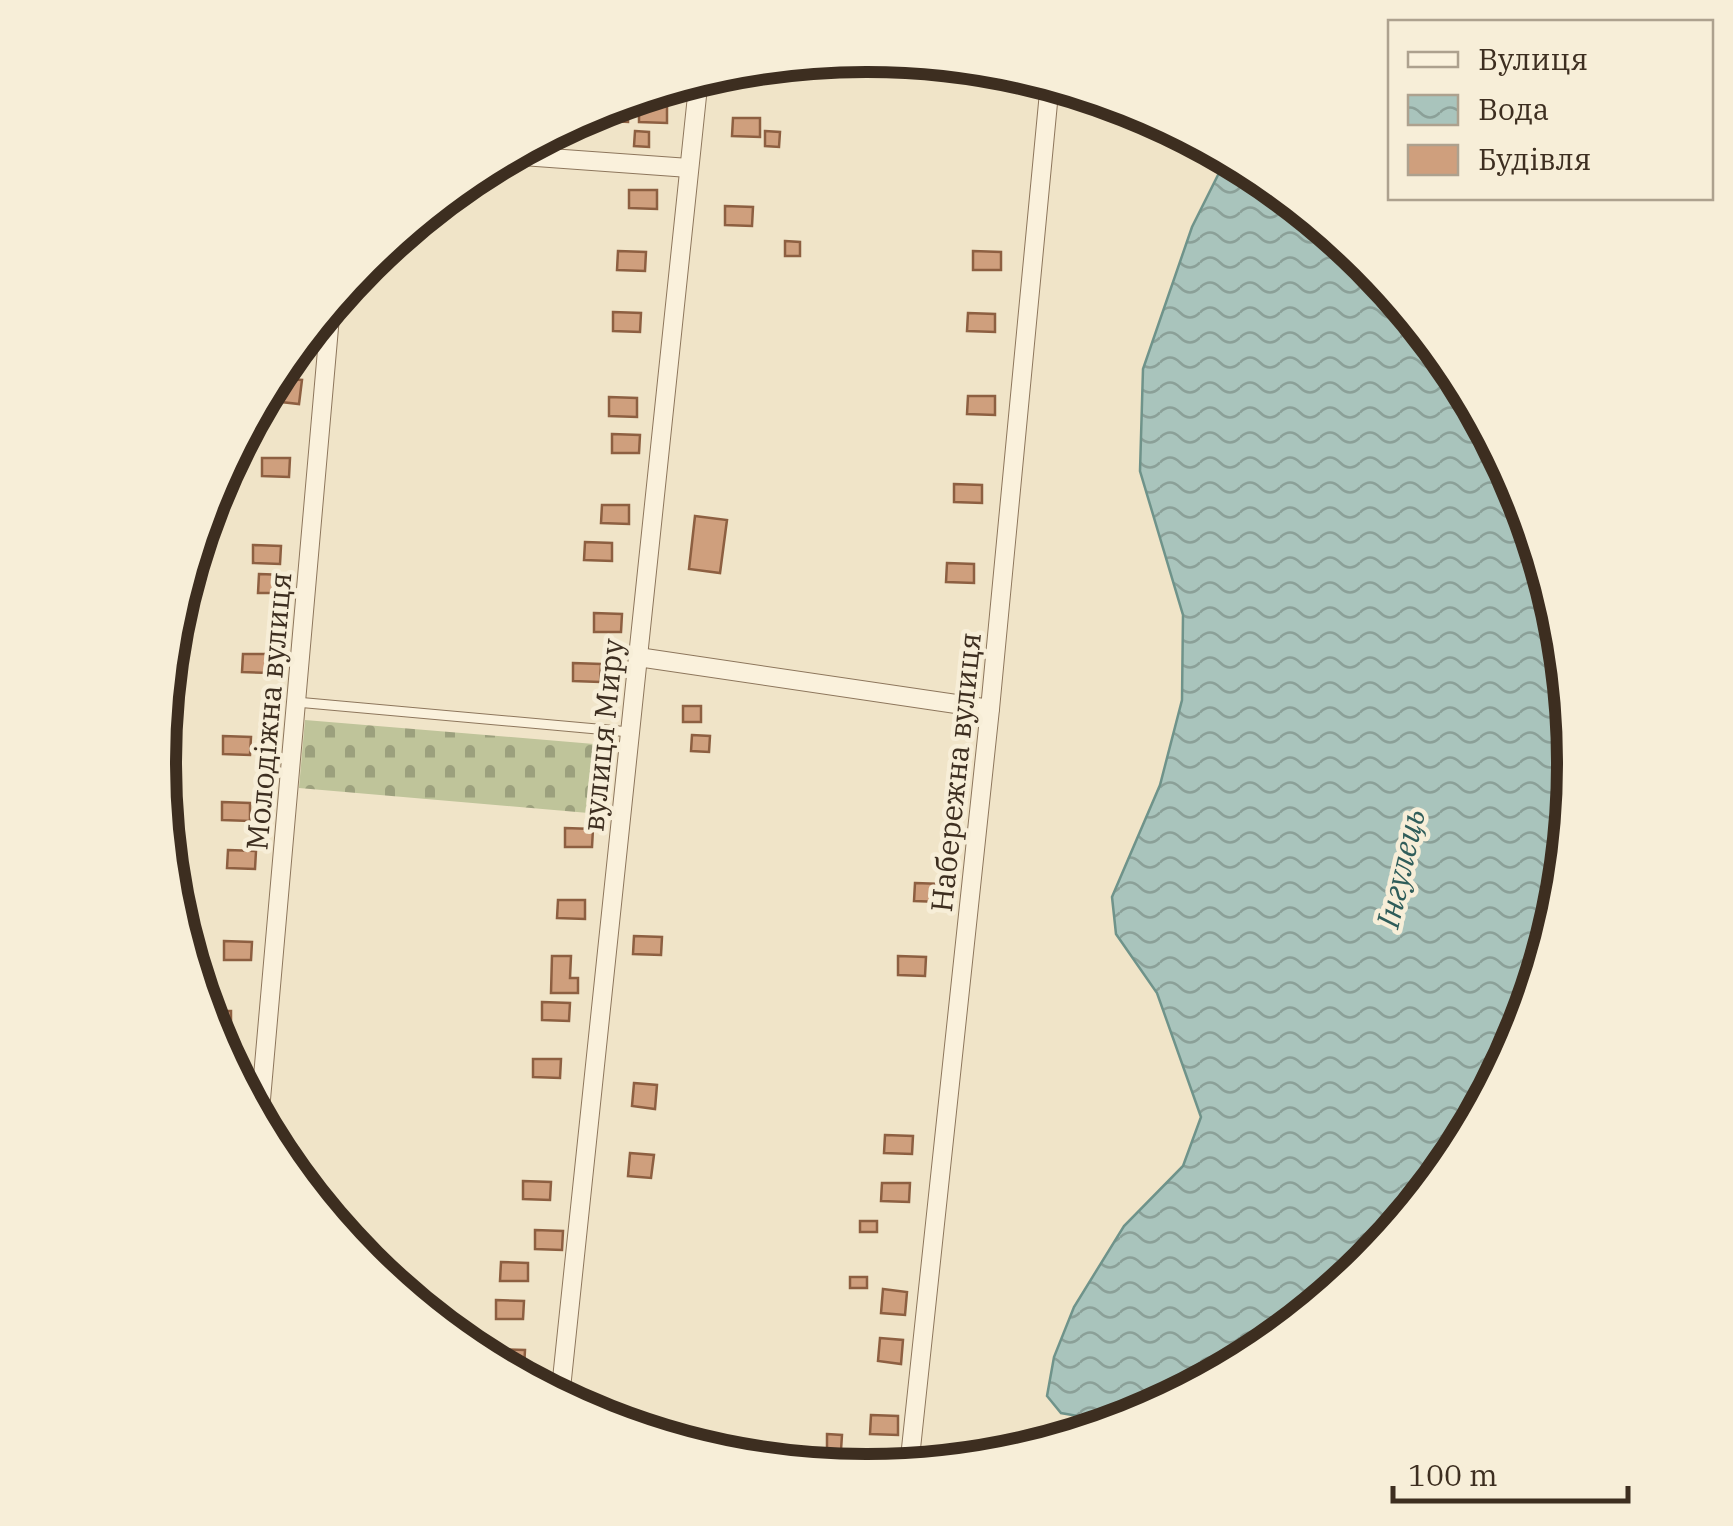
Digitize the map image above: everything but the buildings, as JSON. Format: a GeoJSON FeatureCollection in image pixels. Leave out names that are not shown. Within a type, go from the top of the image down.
{"type":"FeatureCollection","features":[{"type":"Feature","properties":{"kind":"street","name":"вулиця Миру"},"geometry":{"type":"LineString","coordinates":[[562,1382],[697,94]]}},
{"type":"Feature","properties":{"kind":"street","name":"Набережна вулиця"},"geometry":{"type":"LineString","coordinates":[[912,1452],[990,709],[1049,97]]}},
{"type":"Feature","properties":{"kind":"street"},"geometry":{"type":"LineString","coordinates":[[535,158],[689,168]]}},
{"type":"Feature","properties":{"kind":"street","name":"Молодіжна вулиця"},"geometry":{"type":"LineString","coordinates":[[261,1094],[328,332]]}},
{"type":"Feature","properties":{"kind":"street"},"geometry":{"type":"LineString","coordinates":[[638,657],[990,709]]}},
{"type":"Feature","properties":{"kind":"lane"},"geometry":{"type":"LineString","coordinates":[[296,702],[630,732]]}},
{"type":"Feature","properties":{"kind":"green space"},"geometry":{"type":"Polygon","coordinates":[[[305,720],[606,745],[600,814],[299,788],[305,720]]]}},
{"type":"Feature","properties":{"kind":"water","name":"Інгулець"},"geometry":{"type":"Polygon","coordinates":[[[1220,170],[1287,215],[1355,275],[1441,379],[1486,458],[1533,584],[1544,628],[1556,718],[1556,808],[1544,898],[1520,985],[1486,1068],[1441,1147],[1414,1183],[1355,1251],[1287,1311],[1212,1361],[1172,1382],[1079,1420],[1078,1416],[1061,1413],[1047,1396],[1054,1357],[1074,1307],[1124,1226],[1183,1166],[1201,1117],[1157,993],[1116,934],[1112,897],[1160,785],[1182,700],[1183,615],[1140,471],[1143,369],[1192,227],[1220,170]]]}}]}
